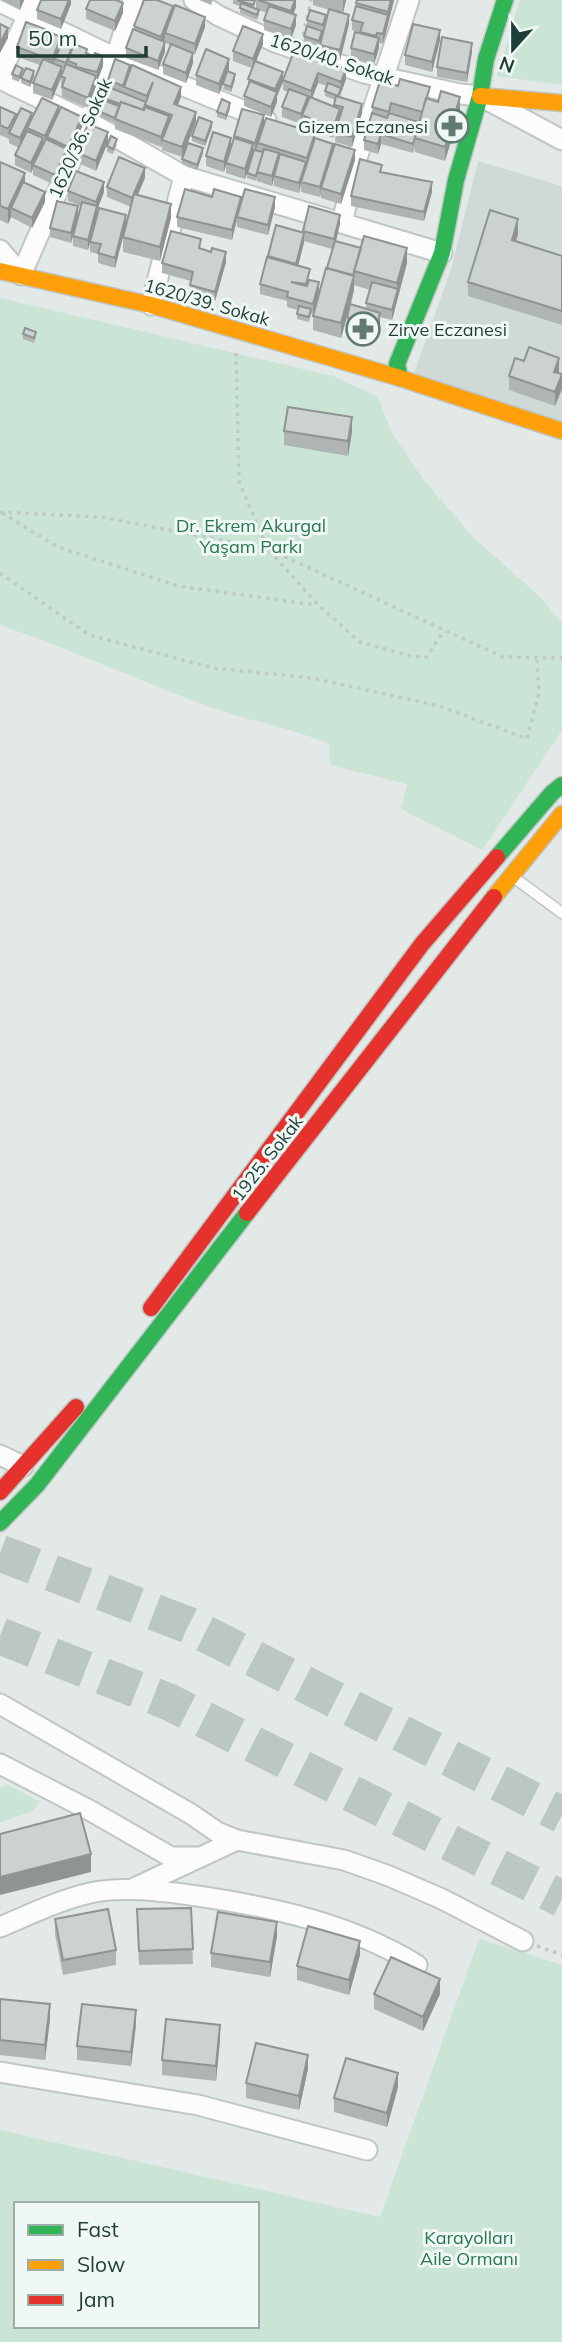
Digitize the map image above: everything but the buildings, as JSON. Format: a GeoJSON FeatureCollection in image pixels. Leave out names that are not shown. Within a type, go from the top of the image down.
{"type":"FeatureCollection","features":[{"type":"Feature","properties":{"kind":"main road"},"geometry":{"type":"LineString","coordinates":[[400,378],[397,365],[442,253],[456,180],[480,96],[486,59],[505,0]]}},
{"type":"Feature","properties":{"kind":"main road","name":"1620/40. Sokak"},"geometry":{"type":"LineString","coordinates":[[480,96],[562,103]]}},
{"type":"Feature","properties":{"kind":"main road","name":"1620/39. Sokak"},"geometry":{"type":"LineString","coordinates":[[0,271],[152,305],[400,378],[562,430]]}},
{"type":"Feature","properties":{"kind":"main road","name":"1925. Sokak"},"geometry":{"type":"LineString","coordinates":[[139,1324],[422,944],[552,793],[562,785]]}},
{"type":"Feature","properties":{"kind":"main road","name":"1925. Sokak"},"geometry":{"type":"LineString","coordinates":[[0,1523],[45,1474],[453,947],[562,814]]}},
{"type":"Feature","properties":{"kind":"main road"},"geometry":{"type":"LineString","coordinates":[[0,1492],[92,1388]]}},
{"type":"Feature","properties":{"kind":"street","name":"1620/36. Sokak"},"geometry":{"type":"LineString","coordinates":[[21,275],[116,58],[133,0]]}},
{"type":"Feature","properties":{"kind":"street","name":"1620/40. Sokak"},"geometry":{"type":"LineString","coordinates":[[194,0],[221,8],[299,51],[364,73],[480,96]]}},
{"type":"Feature","properties":{"kind":"street"},"geometry":{"type":"LineString","coordinates":[[342,223],[352,152],[383,78],[409,0]]}},
{"type":"Feature","properties":{"kind":"street"},"geometry":{"type":"LineString","coordinates":[[0,2],[31,8],[116,58],[285,127]]}},
{"type":"Feature","properties":{"kind":"street"},"geometry":{"type":"LineString","coordinates":[[31,8],[0,77],[89,122],[184,176],[442,253]]}},
{"type":"Feature","properties":{"kind":"street"},"geometry":{"type":"LineString","coordinates":[[480,96],[562,140]]}},
{"type":"Feature","properties":{"kind":"street"},"geometry":{"type":"LineString","coordinates":[[152,305],[184,176]]}},
{"type":"Feature","properties":{"kind":"street"},"geometry":{"type":"LineString","coordinates":[[0,250],[21,275]]}},
{"type":"Feature","properties":{"kind":"street"},"geometry":{"type":"LineString","coordinates":[[0,1455],[23,1466]]}},
{"type":"Feature","properties":{"kind":"street"},"geometry":{"type":"LineString","coordinates":[[0,1704],[191,1814],[217,1832],[237,1840],[344,1860],[390,1876],[442,1899],[523,1941]]}},
{"type":"Feature","properties":{"kind":"street"},"geometry":{"type":"LineString","coordinates":[[0,1764],[91,1811],[171,1857],[201,1857]]}},
{"type":"Feature","properties":{"kind":"street"},"geometry":{"type":"LineString","coordinates":[[128,1891],[237,1840]]}},
{"type":"Feature","properties":{"kind":"street"},"geometry":{"type":"LineString","coordinates":[[0,1927],[90,1893],[164,1892],[284,1911],[379,1944],[417,1965]]}},
{"type":"Feature","properties":{"kind":"street"},"geometry":{"type":"LineString","coordinates":[[0,2072],[198,2105],[367,2150]]}},
{"type":"Feature","properties":{"kind":"lane"},"geometry":{"type":"LineString","coordinates":[[512,875],[562,914]]}},
{"type":"Feature","properties":{"kind":"path"},"geometry":{"type":"LineString","coordinates":[[299,51],[311,0]]}},
{"type":"Feature","properties":{"kind":"path"},"geometry":{"type":"LineString","coordinates":[[235,330],[239,482],[268,549],[318,605],[360,642],[410,656],[427,657],[444,630]]}},
{"type":"Feature","properties":{"kind":"path"},"geometry":{"type":"LineString","coordinates":[[0,512],[101,517],[268,549],[503,657],[562,658]]}},
{"type":"Feature","properties":{"kind":"path"},"geometry":{"type":"LineString","coordinates":[[0,512],[58,547],[178,586],[318,605]]}},
{"type":"Feature","properties":{"kind":"path"},"geometry":{"type":"LineString","coordinates":[[0,573],[89,635],[213,668],[312,678],[440,706],[527,740],[539,692],[537,658]]}},
{"type":"Feature","properties":{"kind":"path"},"geometry":{"type":"LineString","coordinates":[[523,1941],[562,1955]]}},
{"type":"Feature","properties":{"kind":"shaded area"},"geometry":{"type":"Polygon","coordinates":[[[478,161],[562,186],[562,424],[412,379],[451,269],[478,161]]]}},
{"type":"Feature","properties":{"kind":"green space"},"geometry":{"type":"Polygon","coordinates":[[[520,0],[562,0],[562,85],[497,76],[520,0]]]}},
{"type":"Feature","properties":{"kind":"green space","name":"Dr. Ekrem Akurgal Yaşam Parkı"},"geometry":{"type":"Polygon","coordinates":[[[0,298],[333,376],[378,397],[391,431],[423,479],[472,536],[541,598],[562,623],[562,730],[482,850],[401,809],[407,784],[330,765],[329,744],[216,709],[0,625],[0,298]]]}},
{"type":"Feature","properties":{"kind":"green space"},"geometry":{"type":"Polygon","coordinates":[[[6,1784],[40,1802],[31,1812],[0,1822],[0,1789],[6,1784]]]}},
{"type":"Feature","properties":{"kind":"green space","name":"Karayolları Aile Ormanı"},"geometry":{"type":"Polygon","coordinates":[[[479,1939],[562,1965],[562,2342],[0,2342],[0,2130],[380,2217],[479,1939]]]}},
{"type":"Feature","properties":{"kind":"tunnel"},"geometry":{"type":"LineString","coordinates":[[0,1553],[188,1625],[562,1815]]}},
{"type":"Feature","properties":{"kind":"tunnel"},"geometry":{"type":"LineString","coordinates":[[0,1636],[169,1702],[562,1899]]}},
{"type":"Feature","properties":{"kind":"traffic: fast"},"geometry":{"type":"LineString","coordinates":[[400,378],[397,364],[442,253],[456,180],[480,96],[486,59],[505,0]]}},
{"type":"Feature","properties":{"kind":"traffic: fast"},"geometry":{"type":"LineString","coordinates":[[497,857],[562,785]]}},
{"type":"Feature","properties":{"kind":"traffic: fast"},"geometry":{"type":"LineString","coordinates":[[0,1523],[37,1485],[247,1213]]}},
{"type":"Feature","properties":{"kind":"traffic: slow"},"geometry":{"type":"LineString","coordinates":[[480,96],[562,103]]}},
{"type":"Feature","properties":{"kind":"traffic: slow"},"geometry":{"type":"LineString","coordinates":[[0,271],[151,305],[400,378],[562,431]]}},
{"type":"Feature","properties":{"kind":"traffic: slow"},"geometry":{"type":"LineString","coordinates":[[494,897],[562,814]]}},
{"type":"Feature","properties":{"kind":"traffic: jam"},"geometry":{"type":"LineString","coordinates":[[151,1308],[422,944],[497,857]]}},
{"type":"Feature","properties":{"kind":"traffic: jam"},"geometry":{"type":"LineString","coordinates":[[247,1213],[494,897]]}},
{"type":"Feature","properties":{"kind":"traffic: jam"},"geometry":{"type":"LineString","coordinates":[[0,1492],[76,1407]]}},
{"type":"Feature","properties":{"kind":"place","name":"Gizem Eczanesi"},"geometry":{"type":"Point","coordinates":[452,126]}},
{"type":"Feature","properties":{"kind":"place","name":"Zirve Eczanesi"},"geometry":{"type":"Point","coordinates":[363,329]}}]}
